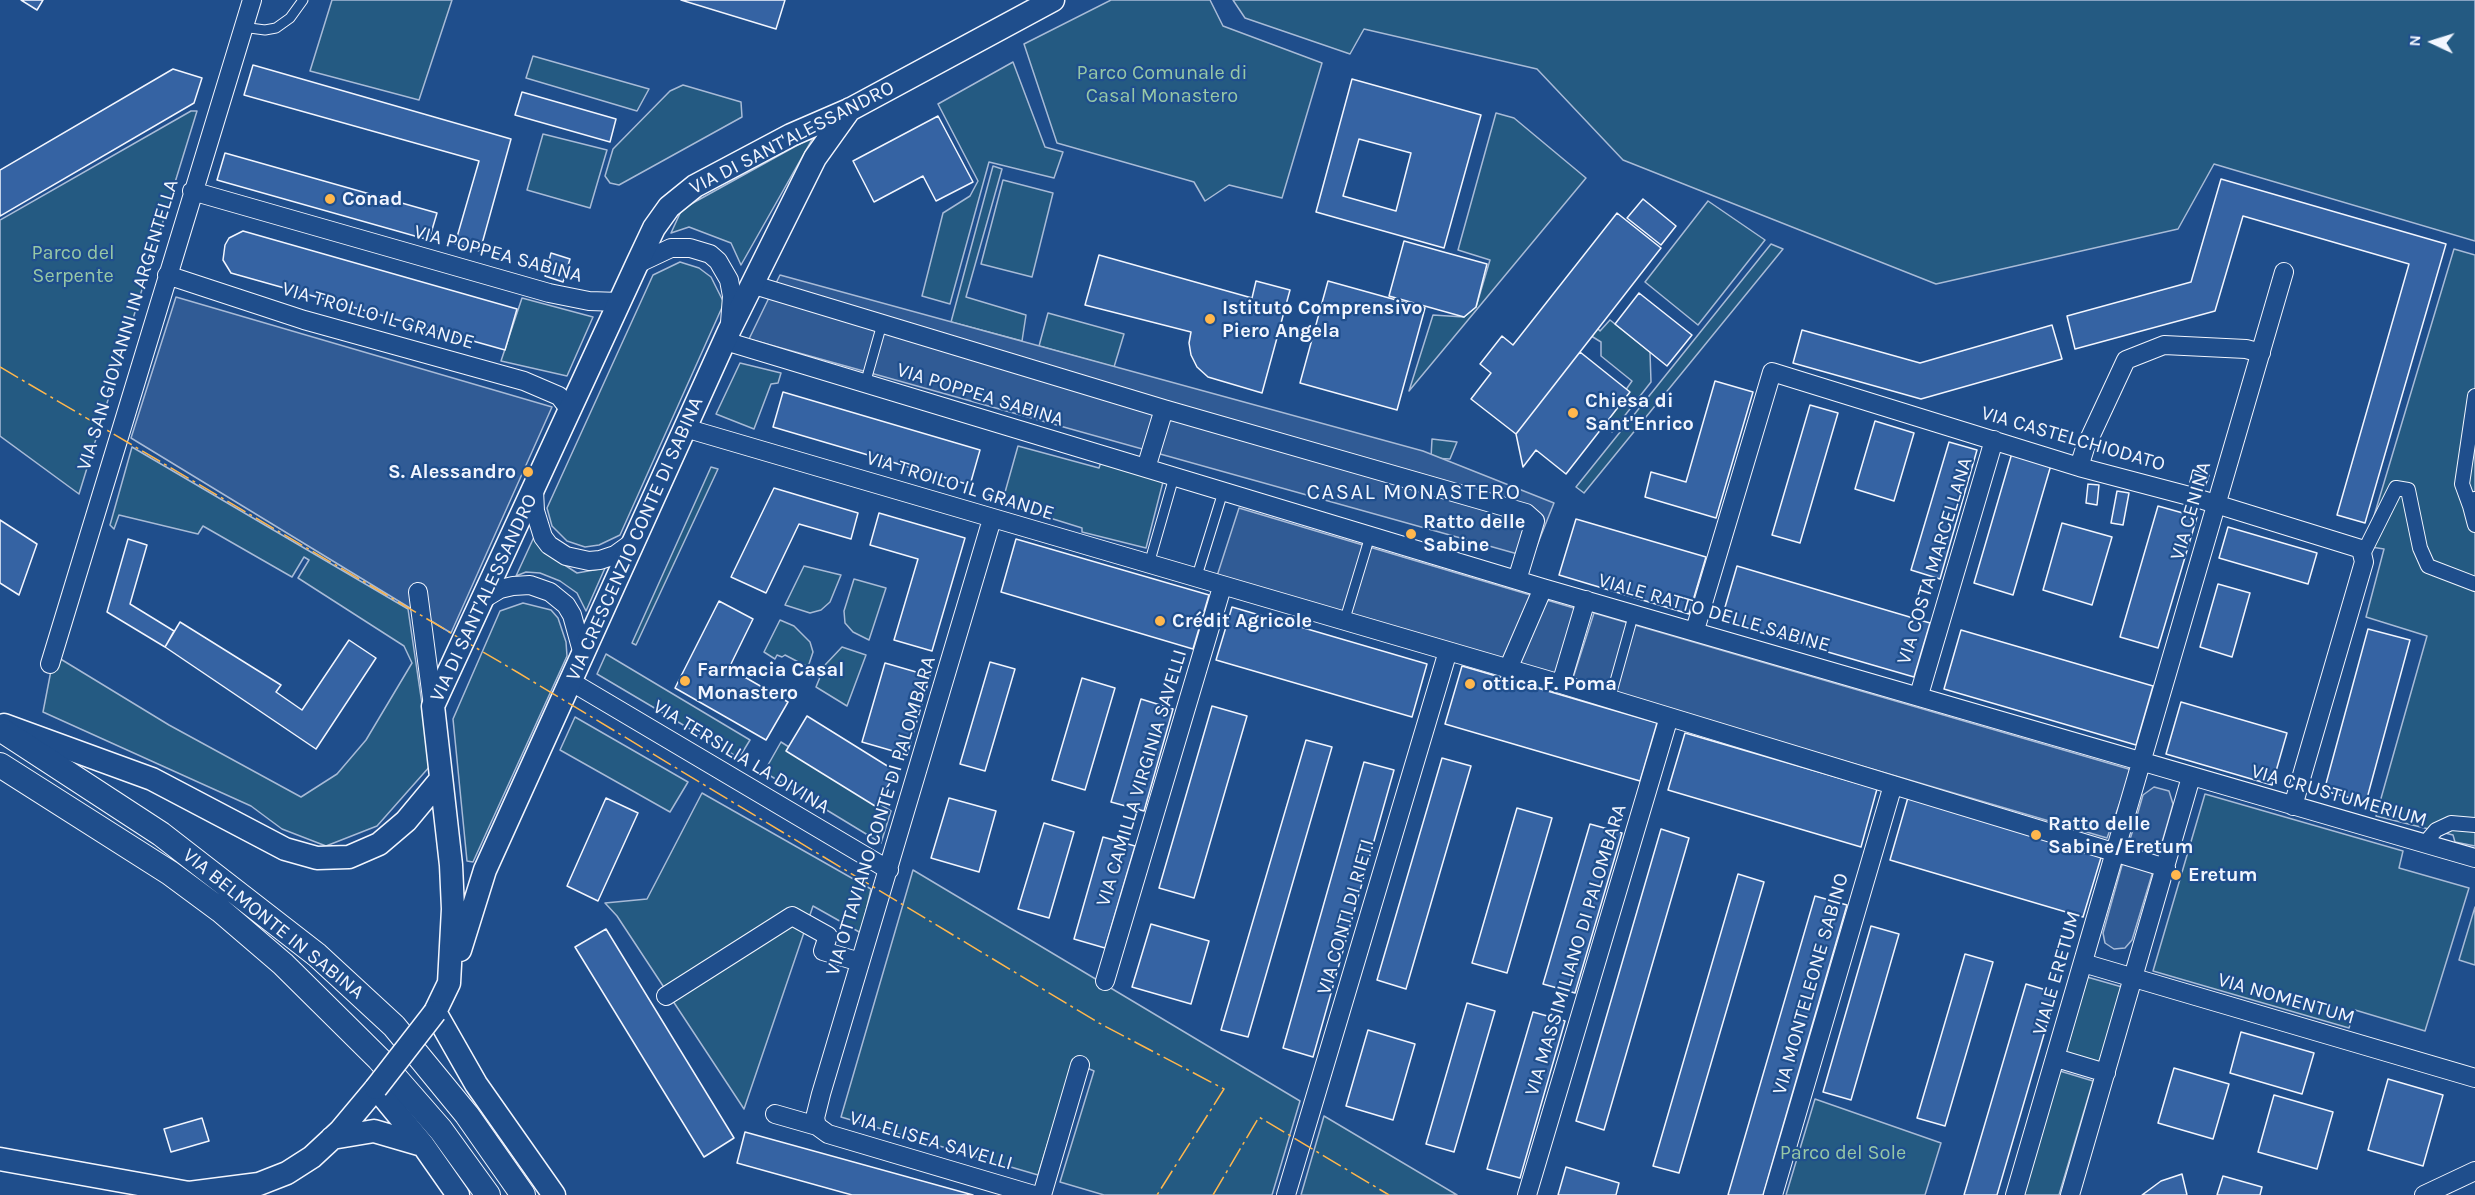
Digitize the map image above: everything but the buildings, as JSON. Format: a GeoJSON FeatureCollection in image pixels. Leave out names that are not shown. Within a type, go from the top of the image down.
{"type":"FeatureCollection","features":[{"type":"Feature","properties":{"kind":"main road","name":"VIA BELMONTE IN SABINA"},"geometry":{"type":"LineString","coordinates":[[0,729],[161,834],[318,955],[394,1026],[467,1115],[523,1195]]}},
{"type":"Feature","properties":{"kind":"main road","name":"VIA BELMONTE IN SABINA"},"geometry":{"type":"LineString","coordinates":[[0,765],[170,873],[220,910],[275,957],[379,1059],[441,1130],[488,1195]]}},
{"type":"Feature","properties":{"kind":"street","name":"VIA SAN GIOVANNI IN ARGENTELLA"},"geometry":{"type":"LineString","coordinates":[[50,664],[192,191],[252,0]]}},
{"type":"Feature","properties":{"kind":"street","name":"VIA DI SANT'ALESSANDRO"},"geometry":{"type":"LineString","coordinates":[[0,1159],[191,1194],[244,1186],[278,1177],[305,1162],[332,1138],[376,1088],[435,1012],[449,983],[453,931],[451,865],[433,706],[637,264],[663,214],[681,195],[791,135],[850,109],[1053,0]]}},
{"type":"Feature","properties":{"kind":"street","name":"VIA CRESCENZIO CONTE DI SABINA"},"geometry":{"type":"LineString","coordinates":[[449,983],[481,880],[582,651],[727,336],[815,158],[850,109]]}},
{"type":"Feature","properties":{"kind":"street","name":"VIA POPPEA SABINA"},"geometry":{"type":"LineString","coordinates":[[192,191],[549,293],[590,301],[620,302]]}},
{"type":"Feature","properties":{"kind":"street"},"geometry":{"type":"LineString","coordinates":[[637,264],[671,248],[690,248],[710,254],[725,271],[731,288],[727,336]]}},
{"type":"Feature","properties":{"kind":"street","name":"VIA CENINA"},"geometry":{"type":"LineString","coordinates":[[2142,763],[2284,272]]}},
{"type":"Feature","properties":{"kind":"street","name":"VIA TROLLO IL GRANDE"},"geometry":{"type":"LineString","coordinates":[[167,275],[304,320],[524,381],[559,396],[570,410]]}},
{"type":"Feature","properties":{"kind":"street"},"geometry":{"type":"LineString","coordinates":[[754,285],[1164,409],[1527,513],[1535,521],[1517,580]]}},
{"type":"Feature","properties":{"kind":"street","name":"VIA POPPEA SABINA"},"geometry":{"type":"LineString","coordinates":[[727,336],[865,384],[1223,492]]}},
{"type":"Feature","properties":{"kind":"street"},"geometry":{"type":"LineString","coordinates":[[2079,466],[2085,448],[2126,360],[2164,345],[2246,349],[2261,353]]}},
{"type":"Feature","properties":{"kind":"street","name":"VIA CASTELCHIODATO"},"geometry":{"type":"LineString","coordinates":[[1695,630],[1772,372],[2079,466],[2217,504],[2355,546],[2364,552]]}},
{"type":"Feature","properties":{"kind":"street"},"geometry":{"type":"LineString","coordinates":[[2475,396],[2462,484],[2473,503],[2475,525]]}},
{"type":"Feature","properties":{"kind":"street"},"geometry":{"type":"LineString","coordinates":[[1146,468],[1164,409]]}},
{"type":"Feature","properties":{"kind":"street","name":"VIA TROILO IL GRANDE"},"geometry":{"type":"LineString","coordinates":[[685,428],[1222,587]]}},
{"type":"Feature","properties":{"kind":"street","name":"VIA COSTA MARCELLANA"},"geometry":{"type":"LineString","coordinates":[[1919,695],[1994,440]]}},
{"type":"Feature","properties":{"kind":"street"},"geometry":{"type":"LineString","coordinates":[[2293,806],[2364,562],[2364,552],[2396,488],[2408,490],[2420,548],[2428,566],[2475,584]]}},
{"type":"Feature","properties":{"kind":"street"},"geometry":{"type":"LineString","coordinates":[[534,490],[535,511],[543,537],[549,545],[566,556],[589,561],[600,560],[615,555],[633,542]]}},
{"type":"Feature","properties":{"kind":"street","name":"VIALE RATTO DELLE SABINE"},"geometry":{"type":"LineString","coordinates":[[1223,492],[1543,588],[1919,695],[2191,777]]}},
{"type":"Feature","properties":{"kind":"street","name":"VIA OTTAVIANO CONTE DI PALOMBARA"},"geometry":{"type":"LineString","coordinates":[[817,1126],[815,1118],[821,1094],[992,519]]}},
{"type":"Feature","properties":{"kind":"street"},"geometry":{"type":"LineString","coordinates":[[480,601],[500,589],[513,586],[530,585],[550,592],[566,605],[576,625],[582,651]]}},
{"type":"Feature","properties":{"kind":"street"},"geometry":{"type":"LineString","coordinates":[[1222,587],[1560,684],[2166,868]]}},
{"type":"Feature","properties":{"kind":"street","name":"VIA CAMILLA VIRGINIA SAVELLI"},"geometry":{"type":"LineString","coordinates":[[1105,981],[1222,587]]}},
{"type":"Feature","properties":{"kind":"street"},"geometry":{"type":"LineString","coordinates":[[1508,669],[1543,588]]}},
{"type":"Feature","properties":{"kind":"street"},"geometry":{"type":"LineString","coordinates":[[418,592],[433,706]]}},
{"type":"Feature","properties":{"kind":"street"},"geometry":{"type":"LineString","coordinates":[[1560,684],[1586,600]]}},
{"type":"Feature","properties":{"kind":"street","name":"VIA CONTI DI RIETI"},"geometry":{"type":"LineString","coordinates":[[1286,1195],[1448,651]]}},
{"type":"Feature","properties":{"kind":"street","name":"VIA TERSILIA LA DIVINA"},"geometry":{"type":"LineString","coordinates":[[570,681],[889,870]]}},
{"type":"Feature","properties":{"kind":"street","name":"VIA MASSIMILIANO DI PALOMBARA"},"geometry":{"type":"LineString","coordinates":[[1527,1195],[1669,717]]}},
{"type":"Feature","properties":{"kind":"street"},"geometry":{"type":"LineString","coordinates":[[0,724],[152,779],[285,849],[317,858],[349,857],[379,844],[406,821],[441,779]]}},
{"type":"Feature","properties":{"kind":"street","name":"VIALE ERETUM"},"geometry":{"type":"LineString","coordinates":[[2015,1195],[2142,763]]}},
{"type":"Feature","properties":{"kind":"street"},"geometry":{"type":"LineString","coordinates":[[2070,1195],[2191,777]]}},
{"type":"Feature","properties":{"kind":"street","name":"VIA CRUSTUMERIUM"},"geometry":{"type":"LineString","coordinates":[[2191,777],[2475,858]]}},
{"type":"Feature","properties":{"kind":"street","name":"VIA MONTELEONE SABINO"},"geometry":{"type":"LineString","coordinates":[[1773,1195],[1893,785]]}},
{"type":"Feature","properties":{"kind":"street"},"geometry":{"type":"LineString","coordinates":[[2424,844],[2436,830],[2451,823],[2475,825]]}},
{"type":"Feature","properties":{"kind":"street"},"geometry":{"type":"LineString","coordinates":[[451,865],[464,875],[481,880]]}},
{"type":"Feature","properties":{"kind":"street"},"geometry":{"type":"LineString","coordinates":[[666,996],[792,916],[828,936],[823,951],[860,962]]}},
{"type":"Feature","properties":{"kind":"street","name":"VIA NOMENTUM"},"geometry":{"type":"LineString","coordinates":[[2084,963],[2475,1078]]}},
{"type":"Feature","properties":{"kind":"street"},"geometry":{"type":"LineString","coordinates":[[435,1012],[476,1084],[554,1195]]}},
{"type":"Feature","properties":{"kind":"street"},"geometry":{"type":"LineString","coordinates":[[2056,1058],[2106,1073]]}},
{"type":"Feature","properties":{"kind":"street"},"geometry":{"type":"LineString","coordinates":[[1042,1195],[1080,1065]]}},
{"type":"Feature","properties":{"kind":"street"},"geometry":{"type":"LineString","coordinates":[[376,1088],[423,1145],[458,1195]]}},
{"type":"Feature","properties":{"kind":"street","name":"VIA ELISEA SAVELLI"},"geometry":{"type":"LineString","coordinates":[[775,1114],[817,1126],[828,1134],[1034,1195]]}},
{"type":"Feature","properties":{"kind":"street"},"geometry":{"type":"LineString","coordinates":[[332,1138],[375,1131],[423,1145]]}},
{"type":"Feature","properties":{"kind":"street"},"geometry":{"type":"LineString","coordinates":[[2424,1195],[2475,1172]]}},
{"type":"Feature","properties":{"kind":"lane"},"geometry":{"type":"LineString","coordinates":[[242,27],[265,30],[276,28],[290,18],[303,0]]}},
{"type":"Feature","properties":{"kind":"lane"},"geometry":{"type":"LineString","coordinates":[[865,384],[882,324]]}},
{"type":"Feature","properties":{"kind":"lane"},"geometry":{"type":"LineString","coordinates":[[1148,565],[1174,477]]}},
{"type":"Feature","properties":{"kind":"lane"},"geometry":{"type":"LineString","coordinates":[[1196,579],[1223,492]]}},
{"type":"Feature","properties":{"kind":"lane"},"geometry":{"type":"LineString","coordinates":[[1344,622],[1370,536]]}},
{"type":"Feature","properties":{"kind":"lane"},"geometry":{"type":"LineString","coordinates":[[1610,699],[1634,613]]}},
{"type":"Feature","properties":{"kind":"green space"},"geometry":{"type":"Polygon","coordinates":[[[332,0],[452,0],[419,100],[310,71],[332,0]]]}},
{"type":"Feature","properties":{"kind":"green space","name":"Parco Comunale di Casal Monastero"},"geometry":{"type":"Polygon","coordinates":[[[1111,0],[1210,0],[1223,26],[1322,63],[1282,198],[1229,185],[1205,201],[1194,182],[1057,143],[1024,44],[1111,0]]]}},
{"type":"Feature","properties":{"kind":"green space"},"geometry":{"type":"Polygon","coordinates":[[[1233,0],[2475,0],[2475,241],[2214,164],[2178,229],[1936,284],[1623,160],[1537,69],[1364,29],[1350,54],[1245,18],[1233,0]]]}},
{"type":"Feature","properties":{"kind":"green space"},"geometry":{"type":"Polygon","coordinates":[[[533,56],[649,89],[637,111],[526,78],[533,56]]]}},
{"type":"Feature","properties":{"kind":"green space"},"geometry":{"type":"Polygon","coordinates":[[[1013,62],[1045,147],[1063,152],[1054,178],[989,162],[950,304],[922,296],[943,213],[970,196],[978,181],[938,104],[1013,62]]]}},
{"type":"Feature","properties":{"kind":"green space"},"geometry":{"type":"Polygon","coordinates":[[[683,85],[741,102],[742,117],[619,185],[610,183],[605,176],[613,149],[670,91],[683,85]]]}},
{"type":"Feature","properties":{"kind":"green space","name":"Parco del Serpente"},"geometry":{"type":"Polygon","coordinates":[[[191,111],[197,111],[79,494],[0,436],[0,220],[191,111]]]}},
{"type":"Feature","properties":{"kind":"green space"},"geometry":{"type":"Polygon","coordinates":[[[1496,113],[1514,118],[1586,178],[1409,391],[1433,315],[1464,317],[1476,307],[1490,260],[1458,250],[1496,113]]]}},
{"type":"Feature","properties":{"kind":"green space"},"geometry":{"type":"Polygon","coordinates":[[[543,134],[607,150],[590,208],[527,190],[543,134]]]}},
{"type":"Feature","properties":{"kind":"green space"},"geometry":{"type":"Polygon","coordinates":[[[814,136],[741,265],[731,243],[689,227],[671,233],[682,209],[814,136]]]}},
{"type":"Feature","properties":{"kind":"green space"},"geometry":{"type":"Polygon","coordinates":[[[993,166],[1002,169],[966,297],[1026,315],[1022,341],[951,322],[993,166]]]}},
{"type":"Feature","properties":{"kind":"green space"},"geometry":{"type":"Polygon","coordinates":[[[1003,180],[1053,193],[1032,277],[981,264],[1003,180]]]}},
{"type":"Feature","properties":{"kind":"green space"},"geometry":{"type":"Polygon","coordinates":[[[1708,201],[1765,240],[1698,325],[1645,282],[1708,201]]]}},
{"type":"Feature","properties":{"kind":"green space"},"geometry":{"type":"Polygon","coordinates":[[[1771,244],[1783,249],[1584,493],[1576,487],[1771,244]]]}},
{"type":"Feature","properties":{"kind":"green space"},"geometry":{"type":"Polygon","coordinates":[[[2454,249],[2475,255],[2475,846],[2455,842],[2453,835],[2376,816],[2427,636],[2366,617],[2384,549],[2365,546],[2454,249]]]}},
{"type":"Feature","properties":{"kind":"green space"},"geometry":{"type":"Polygon","coordinates":[[[680,262],[699,268],[711,277],[724,303],[620,535],[599,545],[585,547],[567,541],[552,526],[547,508],[653,275],[680,262]]]}},
{"type":"Feature","properties":{"kind":"green space"},"geometry":{"type":"Polygon","coordinates":[[[522,298],[593,317],[567,376],[501,361],[522,298]]]}},
{"type":"Feature","properties":{"kind":"green space"},"geometry":{"type":"Polygon","coordinates":[[[1048,313],[1124,334],[1114,367],[1039,346],[1048,313]]]}},
{"type":"Feature","properties":{"kind":"green space"},"geometry":{"type":"Polygon","coordinates":[[[1610,320],[1650,352],[1651,382],[1612,432],[1602,424],[1632,381],[1601,356],[1601,342],[1588,334],[1594,325],[1600,331],[1610,320]]]}},
{"type":"Feature","properties":{"kind":"green space"},"geometry":{"type":"Polygon","coordinates":[[[740,363],[781,373],[778,383],[771,384],[754,429],[716,414],[740,363]]]}},
{"type":"Feature","properties":{"kind":"green space"},"geometry":{"type":"Polygon","coordinates":[[[1432,439],[1457,442],[1450,459],[1431,458],[1432,439]]]}},
{"type":"Feature","properties":{"kind":"green space"},"geometry":{"type":"Polygon","coordinates":[[[1018,446],[1099,468],[1101,462],[1163,482],[1146,548],[1082,532],[1082,528],[1002,503],[1018,446]]]}},
{"type":"Feature","properties":{"kind":"green space"},"geometry":{"type":"Polygon","coordinates":[[[132,447],[408,609],[431,765],[377,826],[326,846],[282,829],[251,806],[43,712],[54,655],[169,725],[301,797],[337,774],[366,740],[412,663],[404,646],[298,578],[309,560],[304,557],[292,577],[203,526],[198,534],[119,515],[114,529],[110,525],[132,447]]]}},
{"type":"Feature","properties":{"kind":"green space"},"geometry":{"type":"Polygon","coordinates":[[[711,467],[718,469],[636,645],[632,643],[711,467]]]}},
{"type":"Feature","properties":{"kind":"green space"},"geometry":{"type":"Polygon","coordinates":[[[534,537],[546,553],[577,573],[605,568],[586,611],[577,593],[560,581],[540,573],[526,572],[516,576],[534,537]]]}},
{"type":"Feature","properties":{"kind":"green space"},"geometry":{"type":"Polygon","coordinates":[[[804,566],[841,575],[830,602],[821,610],[810,613],[785,605],[804,566]]]}},
{"type":"Feature","properties":{"kind":"green space"},"geometry":{"type":"Polygon","coordinates":[[[854,579],[886,588],[869,640],[853,632],[845,623],[844,611],[854,579]]]}},
{"type":"Feature","properties":{"kind":"green space"},"geometry":{"type":"Polygon","coordinates":[[[523,603],[551,610],[558,618],[566,642],[567,656],[473,862],[467,861],[453,719],[500,611],[523,603]]]}},
{"type":"Feature","properties":{"kind":"green space"},"geometry":{"type":"Polygon","coordinates":[[[780,620],[794,626],[810,642],[813,652],[808,667],[785,655],[782,657],[777,655],[775,659],[764,652],[780,620]]]}},
{"type":"Feature","properties":{"kind":"green space"},"geometry":{"type":"Polygon","coordinates":[[[842,647],[866,655],[847,706],[816,687],[825,665],[842,647]]]}},
{"type":"Feature","properties":{"kind":"green space"},"geometry":{"type":"Polygon","coordinates":[[[606,654],[750,740],[739,758],[597,674],[606,654]]]}},
{"type":"Feature","properties":{"kind":"green space"},"geometry":{"type":"Polygon","coordinates":[[[575,717],[688,782],[670,812],[560,750],[575,717]]]}},
{"type":"Feature","properties":{"kind":"green space"},"geometry":{"type":"Polygon","coordinates":[[[781,742],[891,811],[881,843],[764,772],[781,742]]]}},
{"type":"Feature","properties":{"kind":"green space"},"geometry":{"type":"Polygon","coordinates":[[[702,793],[871,889],[861,933],[813,906],[744,1109],[617,916],[605,903],[647,899],[702,793]]]}},
{"type":"Feature","properties":{"kind":"green space"},"geometry":{"type":"Polygon","coordinates":[[[2205,794],[2403,851],[2399,868],[2469,888],[2425,1031],[2355,1010],[2349,1028],[2153,971],[2205,794]]]}},
{"type":"Feature","properties":{"kind":"green space"},"geometry":{"type":"Polygon","coordinates":[[[913,870],[1300,1101],[1272,1195],[1104,1195],[1060,1182],[1094,1071],[1073,1062],[1038,1175],[841,1117],[913,870]]]}},
{"type":"Feature","properties":{"kind":"green space"},"geometry":{"type":"Polygon","coordinates":[[[2475,907],[2475,965],[2459,960],[2475,907]]]}},
{"type":"Feature","properties":{"kind":"green space"},"geometry":{"type":"Polygon","coordinates":[[[2087,977],[2122,987],[2100,1063],[2066,1052],[2087,977]]]}},
{"type":"Feature","properties":{"kind":"green space"},"geometry":{"type":"Polygon","coordinates":[[[2060,1071],[2093,1081],[2059,1195],[2023,1195],[2060,1071]]]}},
{"type":"Feature","properties":{"kind":"green space","name":"Parco del Sole"},"geometry":{"type":"Polygon","coordinates":[[[1815,1099],[1941,1143],[1925,1195],[1786,1195],[1815,1099]]]}},
{"type":"Feature","properties":{"kind":"green space"},"geometry":{"type":"Polygon","coordinates":[[[1324,1116],[1457,1195],[1301,1195],[1324,1116]]]}},
{"type":"Feature","properties":{"kind":"shaded area"},"geometry":{"type":"Polygon","coordinates":[[[780,275],[1423,451],[1554,503],[1532,558],[749,339],[780,275]]]}},
{"type":"Feature","properties":{"kind":"shaded area"},"geometry":{"type":"Polygon","coordinates":[[[176,297],[552,407],[451,633],[131,438],[176,297]]]}},
{"type":"Feature","properties":{"kind":"shaded area"},"geometry":{"type":"Polygon","coordinates":[[[1239,508],[1577,609],[1555,675],[1217,576],[1239,508]]]}},
{"type":"Feature","properties":{"kind":"shaded area"},"geometry":{"type":"Polygon","coordinates":[[[1594,613],[2132,770],[2107,838],[1572,681],[1594,613]]]}},
{"type":"Feature","properties":{"kind":"shaded area"},"geometry":{"type":"Polygon","coordinates":[[[2154,787],[2169,791],[2173,804],[2157,860],[2127,850],[2143,795],[2154,787]]]}},
{"type":"Feature","properties":{"kind":"shaded area"},"geometry":{"type":"Polygon","coordinates":[[[2124,858],[2154,868],[2132,940],[2125,948],[2114,949],[2105,943],[2103,933],[2124,858]]]}},
{"type":"Feature","properties":{"kind":"power"},"geometry":{"type":"LineString","coordinates":[[0,367],[517,672],[1099,1023],[1224,1089],[1157,1195]]}},
{"type":"Feature","properties":{"kind":"power"},"geometry":{"type":"LineString","coordinates":[[1213,1195],[1259,1117],[1389,1195]]}},
{"type":"Feature","properties":{"kind":"place","name":"Conad"},"geometry":{"type":"Point","coordinates":[330,199]}},
{"type":"Feature","properties":{"kind":"place","name":"Istituto Comprensivo Piero Angela"},"geometry":{"type":"Point","coordinates":[1210,319]}},
{"type":"Feature","properties":{"kind":"place","name":"Chiesa di Sant'Enrico"},"geometry":{"type":"Point","coordinates":[1573,413]}},
{"type":"Feature","properties":{"kind":"place","name":"S. Alessandro"},"geometry":{"type":"Point","coordinates":[528,472]}},
{"type":"Feature","properties":{"kind":"place","name":"Ratto delle Sabine"},"geometry":{"type":"Point","coordinates":[1411,534]}},
{"type":"Feature","properties":{"kind":"place","name":"Crédit Agricole"},"geometry":{"type":"Point","coordinates":[1160,621]}},
{"type":"Feature","properties":{"kind":"place","name":"Farmacia Casal Monastero"},"geometry":{"type":"Point","coordinates":[685,681]}},
{"type":"Feature","properties":{"kind":"place","name":"ottica F. Poma"},"geometry":{"type":"Point","coordinates":[1470,684]}},
{"type":"Feature","properties":{"kind":"place","name":"Ratto delle Sabine/Eretum"},"geometry":{"type":"Point","coordinates":[2036,835]}},
{"type":"Feature","properties":{"kind":"place","name":"Eretum"},"geometry":{"type":"Point","coordinates":[2176,875]}},
{"type":"Feature","properties":{"kind":"district","name":"CASAL MONASTERO"},"geometry":{"type":"Point","coordinates":[1414,493]}}]}
